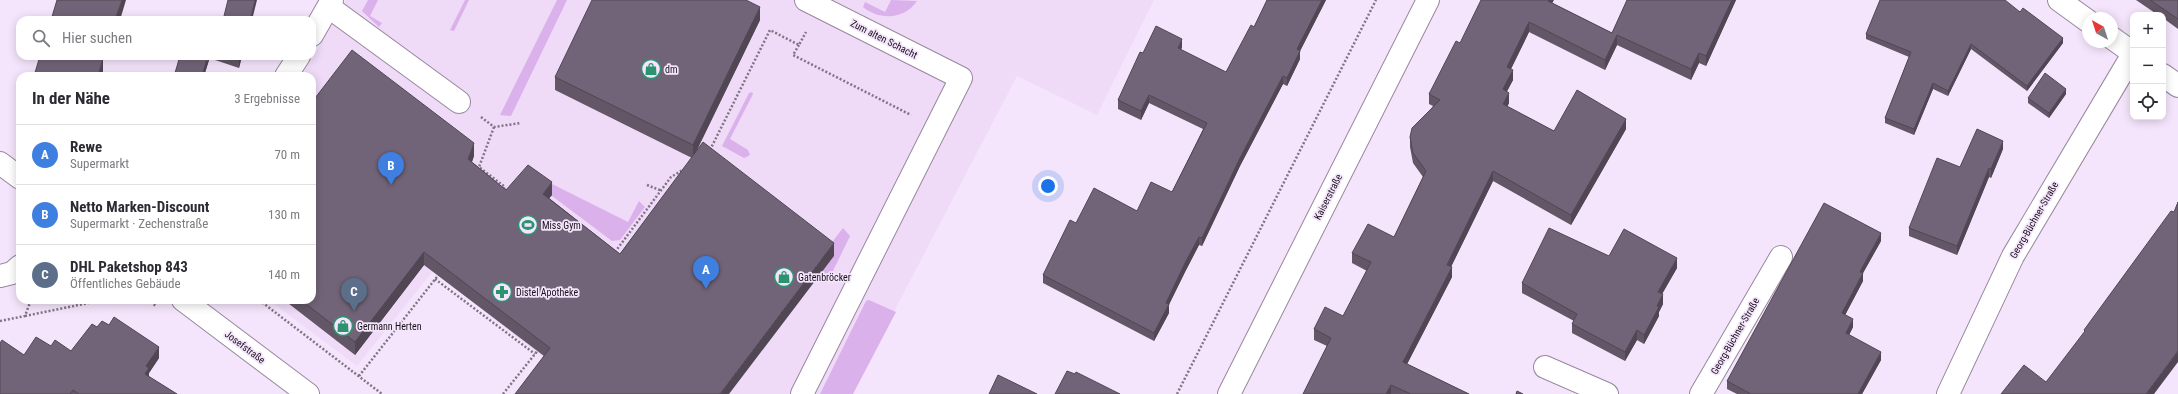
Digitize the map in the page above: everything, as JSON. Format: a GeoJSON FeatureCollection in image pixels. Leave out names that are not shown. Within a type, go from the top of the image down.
{"type":"FeatureCollection","features":[{"type":"Feature","properties":{"kind":"street","name":"Kaiserstraße"},"geometry":{"type":"LineString","coordinates":[[1228,394],[1428,0]]}},
{"type":"Feature","properties":{"kind":"street"},"geometry":{"type":"LineString","coordinates":[[2059,0],[2082,17]]}},
{"type":"Feature","properties":{"kind":"street"},"geometry":{"type":"LineString","coordinates":[[316,28],[330,3],[459,102]]}},
{"type":"Feature","properties":{"kind":"street","name":"Zum alten Schacht"},"geometry":{"type":"LineString","coordinates":[[813,3],[961,78],[936,127]]}},
{"type":"Feature","properties":{"kind":"street"},"geometry":{"type":"LineString","coordinates":[[2118,42],[2130,51]]}},
{"type":"Feature","properties":{"kind":"street","name":"Georg-Büchner-Straße"},"geometry":{"type":"LineString","coordinates":[[1948,394],[2013,256],[2130,58]]}},
{"type":"Feature","properties":{"kind":"street"},"geometry":{"type":"LineString","coordinates":[[289,72],[296,60]]}},
{"type":"Feature","properties":{"kind":"street"},"geometry":{"type":"LineString","coordinates":[[2166,77],[2178,86]]}},
{"type":"Feature","properties":{"kind":"street"},"geometry":{"type":"LineString","coordinates":[[802,394],[936,127]]}},
{"type":"Feature","properties":{"kind":"street"},"geometry":{"type":"LineString","coordinates":[[0,163],[16,175]]}},
{"type":"Feature","properties":{"kind":"street","name":"Georg-Büchner-Straße"},"geometry":{"type":"LineString","coordinates":[[1701,394],[1781,257]]}},
{"type":"Feature","properties":{"kind":"street"},"geometry":{"type":"LineString","coordinates":[[0,276],[12,273],[16,270]]}},
{"type":"Feature","properties":{"kind":"street","name":"Josefstraße"},"geometry":{"type":"LineString","coordinates":[[188,304],[308,394]]}},
{"type":"Feature","properties":{"kind":"street"},"geometry":{"type":"LineString","coordinates":[[1545,367],[1607,394]]}},
{"type":"Feature","properties":{"kind":"path"},"geometry":{"type":"LineString","coordinates":[[1177,394],[1376,0]]}},
{"type":"Feature","properties":{"kind":"path"},"geometry":{"type":"LineString","coordinates":[[813,3],[799,45],[793,55],[936,127]]}},
{"type":"Feature","properties":{"kind":"path"},"geometry":{"type":"LineString","coordinates":[[706,156],[770,30],[799,45]]}},
{"type":"Feature","properties":{"kind":"path"},"geometry":{"type":"LineString","coordinates":[[459,102],[494,127],[521,122]]}},
{"type":"Feature","properties":{"kind":"path"},"geometry":{"type":"LineString","coordinates":[[494,127],[479,167],[505,187],[501,193]]}},
{"type":"Feature","properties":{"kind":"path"},"geometry":{"type":"LineString","coordinates":[[613,253],[662,192],[671,176],[689,166]]}},
{"type":"Feature","properties":{"kind":"path"},"geometry":{"type":"LineString","coordinates":[[647,185],[662,192]]}},
{"type":"Feature","properties":{"kind":"path"},"geometry":{"type":"LineString","coordinates":[[359,376],[443,269]]}},
{"type":"Feature","properties":{"kind":"path"},"geometry":{"type":"LineString","coordinates":[[435,279],[535,354]]}},
{"type":"Feature","properties":{"kind":"path"},"geometry":{"type":"LineString","coordinates":[[25,316],[30,304]]}},
{"type":"Feature","properties":{"kind":"path"},"geometry":{"type":"LineString","coordinates":[[0,321],[84,304]]}},
{"type":"Feature","properties":{"kind":"path"},"geometry":{"type":"LineString","coordinates":[[264,304],[382,394]]}},
{"type":"Feature","properties":{"kind":"path"},"geometry":{"type":"LineString","coordinates":[[504,394],[541,346]]}},
{"type":"Feature","properties":{"kind":"shaded area"},"geometry":{"type":"Polygon","coordinates":[[[346,0],[1154,0],[1097,115],[1017,76],[851,394],[519,394],[546,360],[433,271],[357,366],[274,304],[316,304],[316,72],[304,72],[311,60],[316,60],[316,52],[346,0]]]}},
{"type":"Feature","properties":{"kind":"shaded area"},"geometry":{"type":"Polygon","coordinates":[[[368,0],[378,0],[370,16],[382,23],[379,27],[362,11],[368,0]]]}},
{"type":"Feature","properties":{"kind":"shaded area"},"geometry":{"type":"Polygon","coordinates":[[[465,0],[469,0],[454,31],[450,30],[465,0]]]}},
{"type":"Feature","properties":{"kind":"shaded area"},"geometry":{"type":"Polygon","coordinates":[[[557,0],[567,0],[511,116],[500,115],[557,0]]]}},
{"type":"Feature","properties":{"kind":"shaded area"},"geometry":{"type":"Polygon","coordinates":[[[891,0],[917,1],[906,12],[892,16],[884,16],[870,12],[863,7],[865,2],[885,12],[891,0]]]}},
{"type":"Feature","properties":{"kind":"shaded area"},"geometry":{"type":"Polygon","coordinates":[[[752,92],[753,94],[730,139],[748,150],[750,155],[744,158],[722,146],[749,93],[752,92]]]}},
{"type":"Feature","properties":{"kind":"shaded area"},"geometry":{"type":"Polygon","coordinates":[[[532,174],[628,222],[639,201],[645,207],[620,240],[612,241],[528,178],[532,174]]]}},
{"type":"Feature","properties":{"kind":"shaded area"},"geometry":{"type":"Polygon","coordinates":[[[843,228],[850,236],[827,283],[820,283],[815,280],[834,256],[826,250],[843,228]]]}},
{"type":"Feature","properties":{"kind":"shaded area"},"geometry":{"type":"Polygon","coordinates":[[[869,300],[896,312],[853,394],[820,394],[866,301],[869,300]]]}},
{"type":"Feature","properties":{"kind":"building"},"geometry":{"type":"Polygon","coordinates":[[[57,0],[122,0],[116,16],[52,16],[57,0]]]}},
{"type":"Feature","properties":{"kind":"building"},"geometry":{"type":"Polygon","coordinates":[[[228,0],[255,0],[251,16],[224,16],[228,0]]]}},
{"type":"Feature","properties":{"kind":"building","name":"dm"},"geometry":{"type":"Polygon","coordinates":[[[592,0],[746,0],[760,7],[693,145],[555,77],[592,0]]]}},
{"type":"Feature","properties":{"kind":"building"},"geometry":{"type":"Polygon","coordinates":[[[1267,0],[1322,0],[1297,49],[1300,51],[1287,78],[1283,76],[1240,158],[1202,238],[1199,237],[1185,263],[1166,303],[1169,304],[1154,333],[1043,275],[1070,220],[1076,223],[1094,188],[1137,211],[1151,182],[1172,192],[1207,123],[1149,95],[1141,111],[1118,100],[1140,52],[1143,53],[1156,26],[1182,39],[1178,48],[1226,72],[1251,25],[1254,27],[1267,0]]]}},
{"type":"Feature","properties":{"kind":"building"},"geometry":{"type":"Polygon","coordinates":[[[1481,0],[1549,0],[1548,1],[1612,33],[1627,0],[1732,0],[1706,56],[1699,53],[1691,69],[1617,35],[1605,60],[1529,22],[1507,67],[1513,70],[1503,89],[1509,93],[1503,104],[1554,131],[1577,90],[1626,119],[1571,215],[1493,171],[1447,265],[1452,267],[1403,362],[1469,394],[1411,394],[1391,385],[1386,394],[1303,394],[1331,338],[1314,329],[1325,307],[1343,316],[1371,262],[1352,253],[1368,224],[1394,237],[1426,171],[1413,153],[1410,137],[1412,128],[1440,100],[1429,94],[1456,41],[1460,43],[1481,0]]]}},
{"type":"Feature","properties":{"kind":"building"},"geometry":{"type":"Polygon","coordinates":[[[1880,0],[2005,0],[2020,12],[2023,8],[2063,38],[2027,86],[1971,44],[1948,91],[1933,83],[1914,129],[1885,118],[1911,52],[1866,34],[1880,0]]]}},
{"type":"Feature","properties":{"kind":"building"},"geometry":{"type":"Polygon","coordinates":[[[2150,0],[2178,0],[2178,19],[2150,0]]]}},
{"type":"Feature","properties":{"kind":"building"},"geometry":{"type":"Polygon","coordinates":[[[352,50],[474,143],[468,159],[506,190],[528,165],[552,182],[543,194],[620,254],[703,142],[834,243],[720,394],[515,394],[550,348],[424,252],[355,342],[306,304],[316,304],[316,97],[352,50]]]}},
{"type":"Feature","properties":{"kind":"building"},"geometry":{"type":"Polygon","coordinates":[[[39,60],[102,60],[99,72],[35,72],[39,60]]]}},
{"type":"Feature","properties":{"kind":"building"},"geometry":{"type":"Polygon","coordinates":[[[179,60],[207,60],[203,72],[175,72],[179,60]]]}},
{"type":"Feature","properties":{"kind":"building"},"geometry":{"type":"Polygon","coordinates":[[[2045,73],[2066,89],[2049,113],[2028,98],[2045,73]]]}},
{"type":"Feature","properties":{"kind":"building"},"geometry":{"type":"Polygon","coordinates":[[[1977,129],[2003,141],[1991,169],[1989,168],[1957,246],[1909,228],[1937,158],[1960,167],[1977,129]]]}},
{"type":"Feature","properties":{"kind":"building"},"geometry":{"type":"Polygon","coordinates":[[[2178,202],[2178,351],[2146,394],[2001,394],[2024,365],[2046,382],[2085,331],[2084,330],[2171,211],[2174,212],[2178,202]]]}},
{"type":"Feature","properties":{"kind":"building"},"geometry":{"type":"Polygon","coordinates":[[[1824,203],[1881,233],[1860,272],[1863,273],[1842,313],[1853,319],[1846,333],[1881,352],[1858,394],[1751,394],[1727,381],[1824,203]]]}},
{"type":"Feature","properties":{"kind":"building"},"geometry":{"type":"Polygon","coordinates":[[[1549,228],[1609,256],[1624,229],[1677,258],[1658,292],[1663,294],[1657,306],[1659,307],[1644,335],[1637,330],[1625,352],[1572,324],[1577,314],[1522,283],[1549,228]]]}},
{"type":"Feature","properties":{"kind":"building"},"geometry":{"type":"Polygon","coordinates":[[[114,317],[159,347],[146,366],[149,368],[145,374],[177,394],[79,394],[73,390],[70,394],[0,394],[0,343],[2,340],[24,355],[36,337],[51,346],[55,340],[71,351],[92,324],[97,327],[102,321],[109,325],[114,317]]]}},
{"type":"Feature","properties":{"kind":"building"},"geometry":{"type":"Polygon","coordinates":[[[1067,371],[1075,374],[1076,372],[1120,394],[1055,394],[1067,371]]]}},
{"type":"Feature","properties":{"kind":"building"},"geometry":{"type":"Polygon","coordinates":[[[998,375],[1037,394],[989,394],[998,375]]]}},
{"type":"Feature","properties":{"kind":"building"},"geometry":{"type":"Polygon","coordinates":[[[1517,391],[1523,394],[1516,394],[1517,391]]]}},
{"type":"Feature","properties":{"kind":"place","name":"dm"},"geometry":{"type":"Point","coordinates":[651,69]}},
{"type":"Feature","properties":{"kind":"place","name":"Netto Marken-Discount"},"geometry":{"type":"Point","coordinates":[391,185]}},
{"type":"Feature","properties":{"kind":"place","name":"Miss Gym"},"geometry":{"type":"Point","coordinates":[528,225]}},
{"type":"Feature","properties":{"kind":"place","name":"Gatenbröcker"},"geometry":{"type":"Point","coordinates":[784,277]}},
{"type":"Feature","properties":{"kind":"place","name":"Rewe"},"geometry":{"type":"Point","coordinates":[706,289]}},
{"type":"Feature","properties":{"kind":"place","name":"Distel Apotheke"},"geometry":{"type":"Point","coordinates":[502,292]}},
{"type":"Feature","properties":{"kind":"place","name":"DHL Paketshop 843"},"geometry":{"type":"Point","coordinates":[354,311]}},
{"type":"Feature","properties":{"kind":"place","name":"Germann Herten"},"geometry":{"type":"Point","coordinates":[343,326]}}]}
